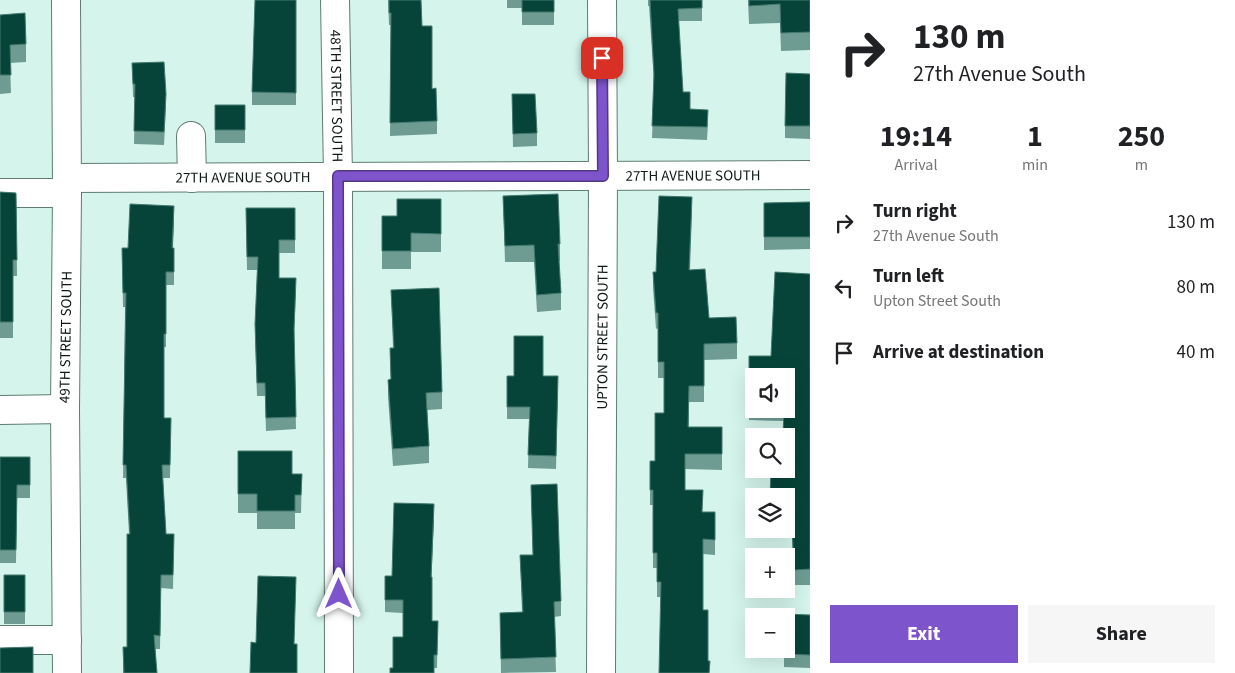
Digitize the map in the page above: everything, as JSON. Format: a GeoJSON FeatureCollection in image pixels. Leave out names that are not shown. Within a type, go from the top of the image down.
{"type":"FeatureCollection","features":[{"type":"Feature","properties":{"kind":"street","name":"49TH STREET SOUTH"},"geometry":{"type":"LineString","coordinates":[[66,0],[65,410],[67,673]]}},
{"type":"Feature","properties":{"kind":"street","name":"48TH STREET SOUTH"},"geometry":{"type":"LineString","coordinates":[[335,0],[338,176],[339,673]]}},
{"type":"Feature","properties":{"kind":"street","name":"UPTON STREET SOUTH"},"geometry":{"type":"LineString","coordinates":[[601,673],[602,0]]}},
{"type":"Feature","properties":{"kind":"street"},"geometry":{"type":"LineString","coordinates":[[191,136],[192,178]]}},
{"type":"Feature","properties":{"kind":"street","name":"27TH AVENUE SOUTH"},"geometry":{"type":"LineString","coordinates":[[0,194],[67,186],[192,178],[810,175]]}},
{"type":"Feature","properties":{"kind":"street"},"geometry":{"type":"LineString","coordinates":[[0,410],[65,410]]}},
{"type":"Feature","properties":{"kind":"street"},"geometry":{"type":"LineString","coordinates":[[0,640],[67,640]]}},
{"type":"Feature","properties":{"kind":"building"},"geometry":{"type":"Polygon","coordinates":[[[255,0],[296,0],[296,93],[252,92],[255,0]]]}},
{"type":"Feature","properties":{"kind":"building"},"geometry":{"type":"Polygon","coordinates":[[[389,0],[421,0],[422,26],[432,26],[432,89],[436,88],[437,121],[390,123],[391,13],[389,13],[389,0]]]}},
{"type":"Feature","properties":{"kind":"building"},"geometry":{"type":"Polygon","coordinates":[[[522,0],[554,0],[554,12],[522,12],[522,0]]]}},
{"type":"Feature","properties":{"kind":"building"},"geometry":{"type":"Polygon","coordinates":[[[650,0],[702,0],[702,8],[678,9],[683,92],[690,92],[690,109],[708,110],[707,127],[652,126],[654,74],[650,0]]]}},
{"type":"Feature","properties":{"kind":"building"},"geometry":{"type":"Polygon","coordinates":[[[749,0],[810,0],[810,32],[781,33],[780,4],[749,6],[749,0]]]}},
{"type":"Feature","properties":{"kind":"building"},"geometry":{"type":"Polygon","coordinates":[[[25,13],[26,44],[10,45],[11,75],[0,75],[0,15],[25,13]]]}},
{"type":"Feature","properties":{"kind":"building"},"geometry":{"type":"Polygon","coordinates":[[[164,62],[166,94],[164,132],[134,131],[135,84],[133,84],[132,63],[164,62]]]}},
{"type":"Feature","properties":{"kind":"building"},"geometry":{"type":"Polygon","coordinates":[[[786,73],[810,74],[810,126],[785,126],[786,73]]]}},
{"type":"Feature","properties":{"kind":"building"},"geometry":{"type":"Polygon","coordinates":[[[512,94],[535,94],[537,133],[513,134],[512,94]]]}},
{"type":"Feature","properties":{"kind":"building"},"geometry":{"type":"Polygon","coordinates":[[[215,105],[245,105],[245,130],[215,130],[215,105]]]}},
{"type":"Feature","properties":{"kind":"building"},"geometry":{"type":"Polygon","coordinates":[[[0,192],[16,193],[17,260],[13,260],[13,322],[0,322],[0,192]]]}},
{"type":"Feature","properties":{"kind":"building"},"geometry":{"type":"Polygon","coordinates":[[[558,194],[560,244],[558,244],[561,293],[537,295],[534,245],[505,246],[503,196],[558,194]]]}},
{"type":"Feature","properties":{"kind":"building"},"geometry":{"type":"Polygon","coordinates":[[[659,196],[692,197],[689,270],[705,269],[709,318],[736,317],[737,343],[704,344],[704,386],[689,386],[688,427],[722,427],[722,454],[685,454],[685,490],[703,490],[702,512],[715,512],[715,540],[703,539],[703,610],[708,610],[709,673],[659,673],[661,582],[657,582],[657,553],[653,553],[653,490],[650,490],[650,461],[655,461],[655,413],[664,413],[664,362],[658,362],[658,313],[656,313],[653,272],[656,272],[659,196]]]}},
{"type":"Feature","properties":{"kind":"building"},"geometry":{"type":"Polygon","coordinates":[[[397,199],[441,199],[441,234],[411,233],[411,251],[382,251],[382,216],[397,216],[397,199]]]}},
{"type":"Feature","properties":{"kind":"building"},"geometry":{"type":"Polygon","coordinates":[[[810,202],[810,237],[764,237],[764,203],[810,202]]]}},
{"type":"Feature","properties":{"kind":"building"},"geometry":{"type":"Polygon","coordinates":[[[130,204],[174,206],[172,248],[174,248],[174,272],[166,272],[166,334],[164,334],[164,418],[171,418],[170,465],[162,465],[166,534],[174,534],[173,575],[161,575],[160,636],[154,635],[157,673],[124,673],[123,647],[127,647],[127,534],[130,534],[126,465],[123,465],[126,293],[123,293],[122,248],[128,248],[130,204]]]}},
{"type":"Feature","properties":{"kind":"building"},"geometry":{"type":"Polygon","coordinates":[[[246,208],[295,208],[295,240],[279,240],[279,278],[296,278],[294,328],[296,417],[266,418],[265,383],[257,383],[255,324],[258,257],[247,257],[246,208]]]}},
{"type":"Feature","properties":{"kind":"building"},"geometry":{"type":"Polygon","coordinates":[[[775,272],[810,274],[810,569],[795,570],[795,548],[793,548],[793,538],[795,538],[795,488],[770,488],[771,478],[795,478],[795,428],[783,428],[784,418],[795,418],[795,368],[749,368],[749,356],[771,356],[775,272]]]}},
{"type":"Feature","properties":{"kind":"building"},"geometry":{"type":"Polygon","coordinates":[[[439,288],[442,392],[426,393],[429,446],[393,449],[388,380],[391,379],[390,348],[394,348],[391,290],[439,288]]]}},
{"type":"Feature","properties":{"kind":"building"},"geometry":{"type":"Polygon","coordinates":[[[514,336],[543,336],[543,376],[558,376],[556,456],[528,455],[530,407],[507,407],[507,376],[514,376],[514,336]]]}},
{"type":"Feature","properties":{"kind":"building"},"geometry":{"type":"Polygon","coordinates":[[[238,451],[292,451],[292,474],[302,474],[301,495],[295,495],[295,511],[257,511],[257,494],[238,494],[238,451]]]}},
{"type":"Feature","properties":{"kind":"building"},"geometry":{"type":"Polygon","coordinates":[[[0,457],[30,457],[30,485],[17,485],[16,550],[0,550],[0,457]]]}},
{"type":"Feature","properties":{"kind":"building"},"geometry":{"type":"Polygon","coordinates":[[[557,484],[561,601],[554,602],[556,657],[501,659],[500,613],[523,612],[520,555],[533,555],[531,485],[557,484]]]}},
{"type":"Feature","properties":{"kind":"building"},"geometry":{"type":"Polygon","coordinates":[[[394,503],[434,504],[431,577],[432,621],[438,621],[437,655],[434,655],[434,673],[390,673],[390,668],[393,668],[393,637],[403,637],[403,600],[385,600],[385,576],[392,576],[394,503]]]}},
{"type":"Feature","properties":{"kind":"building"},"geometry":{"type":"Polygon","coordinates":[[[4,575],[25,575],[25,612],[4,612],[4,575]]]}},
{"type":"Feature","properties":{"kind":"building"},"geometry":{"type":"Polygon","coordinates":[[[258,576],[296,577],[294,644],[297,644],[297,673],[250,673],[251,642],[256,643],[258,576]]]}},
{"type":"Feature","properties":{"kind":"building"},"geometry":{"type":"Polygon","coordinates":[[[795,614],[810,615],[810,655],[795,654],[795,614]]]}},
{"type":"Feature","properties":{"kind":"building"},"geometry":{"type":"Polygon","coordinates":[[[33,647],[33,673],[0,673],[0,648],[33,647]]]}},
{"type":"Feature","properties":{"kind":"route"},"geometry":{"type":"LineString","coordinates":[[339,594],[338,176],[603,176],[602,58]]}}]}
